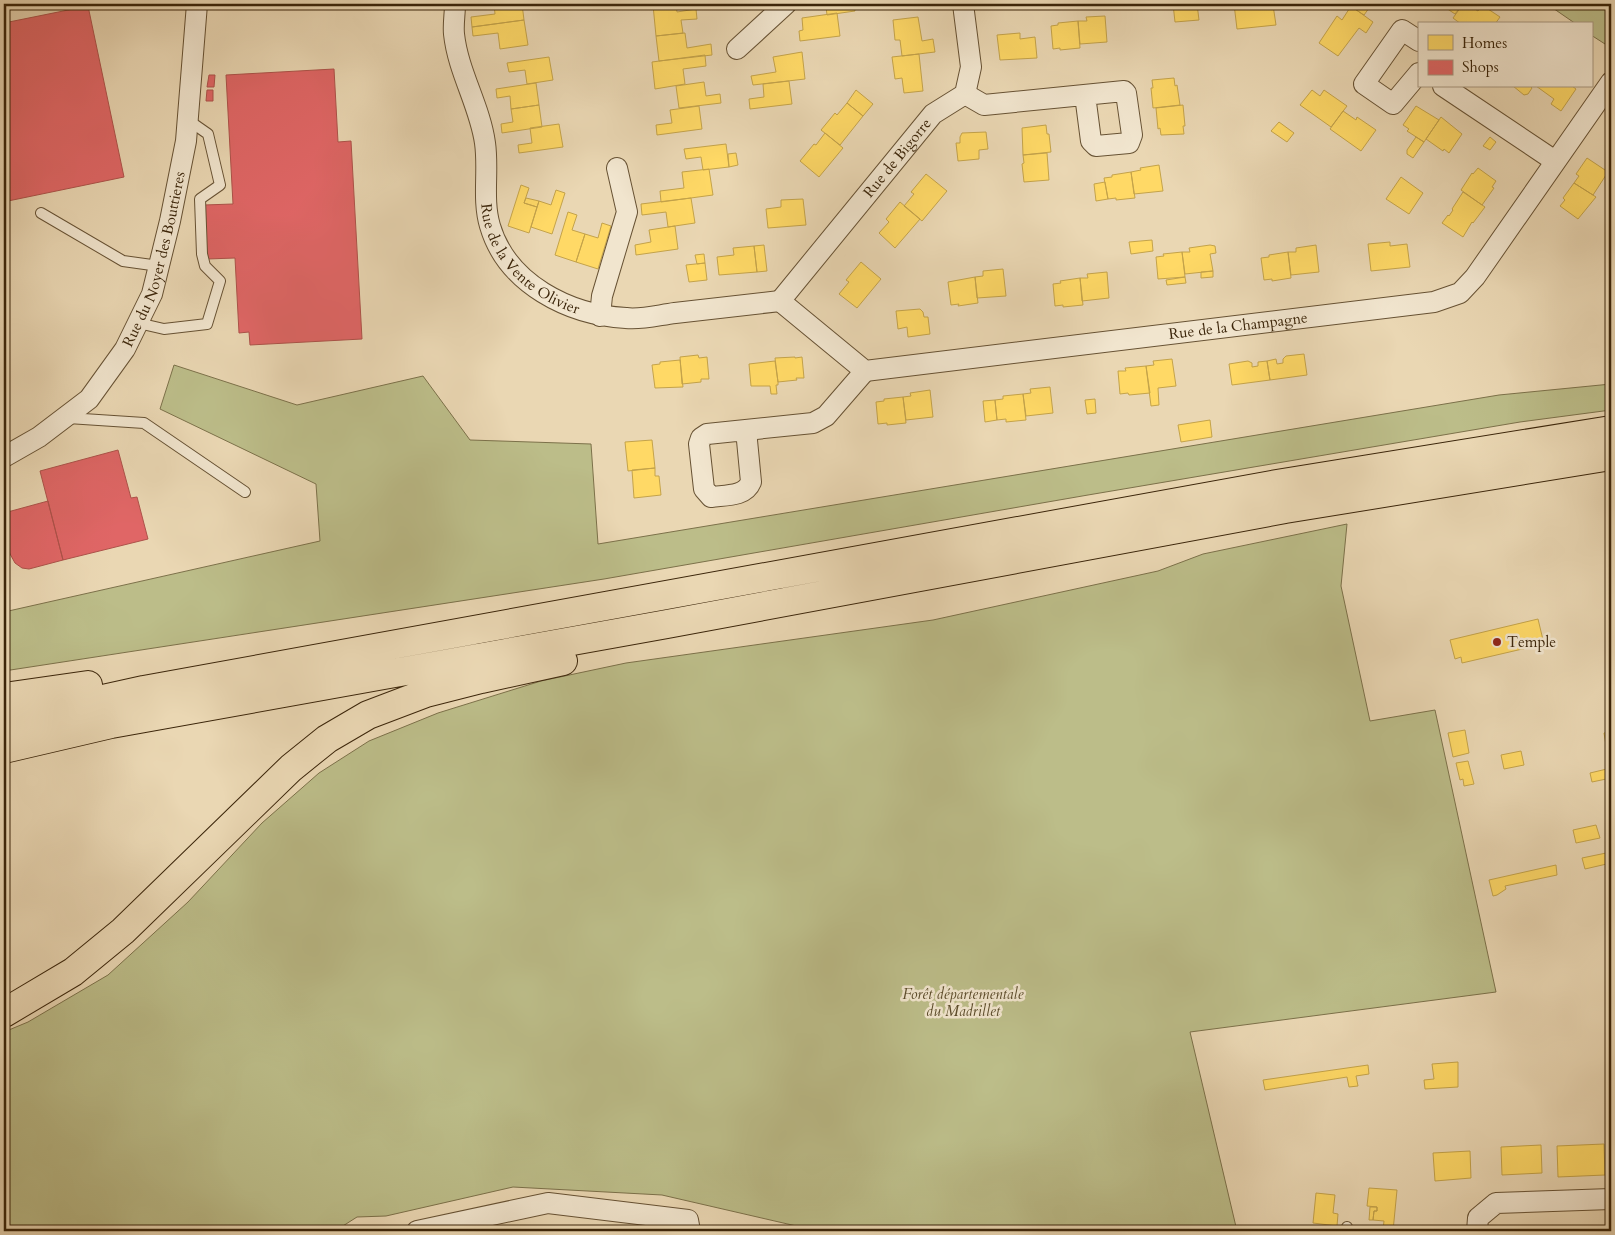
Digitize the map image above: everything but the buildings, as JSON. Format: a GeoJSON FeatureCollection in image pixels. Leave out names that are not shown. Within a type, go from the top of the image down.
{"type":"FeatureCollection","features":[{"type":"Feature","properties":{"kind":"highway"},"geometry":{"type":"LineString","coordinates":[[4,721],[144,690],[1277,484],[1611,430]]}},
{"type":"Feature","properties":{"kind":"highway"},"geometry":{"type":"LineString","coordinates":[[4,749],[111,724],[667,624],[1285,509],[1611,456]]}},
{"type":"Feature","properties":{"kind":"highway"},"geometry":{"type":"LineString","coordinates":[[4,1013],[74,972],[123,932],[291,768],[327,739],[368,715],[426,693],[480,679],[617,649],[667,624]]}},
{"type":"Feature","properties":{"kind":"highway"},"geometry":{"type":"LineString","coordinates":[[4,697],[84,685],[144,690]]}},
{"type":"Feature","properties":{"kind":"street","name":"Rue du Noyer des Bouttieres"},"geometry":{"type":"LineString","coordinates":[[4,457],[39,438],[89,399],[125,349],[152,294],[184,150],[197,4]]}},
{"type":"Feature","properties":{"kind":"street","name":"Rue de la Vente Olivier"},"geometry":{"type":"LineString","coordinates":[[455,4],[454,34],[464,75],[480,119],[485,146],[485,200],[490,227],[507,262],[536,289],[576,308],[600,316],[628,319],[780,302]]}},
{"type":"Feature","properties":{"kind":"street"},"geometry":{"type":"LineString","coordinates":[[737,49],[786,4]]}},
{"type":"Feature","properties":{"kind":"street"},"geometry":{"type":"LineString","coordinates":[[963,4],[971,67],[965,94],[984,106],[1084,95]]}},
{"type":"Feature","properties":{"kind":"street"},"geometry":{"type":"LineString","coordinates":[[1418,40],[1402,30],[1364,84],[1393,104],[1418,74]]}},
{"type":"Feature","properties":{"kind":"street","name":"Rue de la Champagne"},"geometry":{"type":"LineString","coordinates":[[865,371],[1434,302],[1460,293],[1475,277],[1611,82]]}},
{"type":"Feature","properties":{"kind":"street"},"geometry":{"type":"LineString","coordinates":[[1446,88],[1555,161]]}},
{"type":"Feature","properties":{"kind":"street","name":"Rue de Bigorre"},"geometry":{"type":"LineString","coordinates":[[780,302],[933,114],[965,94]]}},
{"type":"Feature","properties":{"kind":"street"},"geometry":{"type":"LineString","coordinates":[[600,316],[602,296],[627,212],[617,168]]}},
{"type":"Feature","properties":{"kind":"street"},"geometry":{"type":"LineString","coordinates":[[746,430],[813,423],[826,416],[865,371],[780,302]]}},
{"type":"Feature","properties":{"kind":"street"},"geometry":{"type":"LineString","coordinates":[[1477,1231],[1478,1218],[1496,1203],[1611,1199]]}},
{"type":"Feature","properties":{"kind":"street"},"geometry":{"type":"LineString","coordinates":[[417,1231],[477,1224],[548,1203],[689,1226]]}},
{"type":"Feature","properties":{"kind":"lane"},"geometry":{"type":"LineString","coordinates":[[138,323],[164,329],[207,324],[220,281],[206,266],[202,254],[200,199],[220,185],[208,134],[188,120]]}},
{"type":"Feature","properties":{"kind":"lane"},"geometry":{"type":"LineString","coordinates":[[41,213],[123,260],[159,266]]}},
{"type":"Feature","properties":{"kind":"lane"},"geometry":{"type":"LineString","coordinates":[[64,418],[144,423],[245,492]]}},
{"type":"Feature","properties":{"kind":"green space"},"geometry":{"type":"Polygon","coordinates":[[[1547,4],[1611,4],[1611,37],[1605,44],[1592,36],[1592,22],[1573,22],[1547,4]]]}},
{"type":"Feature","properties":{"kind":"green space"},"geometry":{"type":"Polygon","coordinates":[[[174,365],[297,405],[423,376],[470,440],[591,444],[598,544],[1499,395],[1611,384],[1611,410],[1520,422],[604,579],[4,671],[4,612],[320,541],[316,484],[160,409],[174,365]]]}},
{"type":"Feature","properties":{"kind":"green space","name":"Forêt départementale du Madrillet"},"geometry":{"type":"Polygon","coordinates":[[[1347,524],[1341,586],[1370,721],[1435,710],[1496,992],[1190,1032],[1237,1231],[818,1231],[662,1195],[513,1187],[386,1216],[357,1217],[335,1231],[4,1231],[4,1032],[28,1022],[108,975],[188,902],[262,823],[319,773],[369,741],[438,713],[541,681],[626,663],[933,620],[1158,571],[1203,554],[1347,524]]]}},
{"type":"Feature","properties":{"kind":"place","name":"Temple"},"geometry":{"type":"Point","coordinates":[1497,642]}}]}
